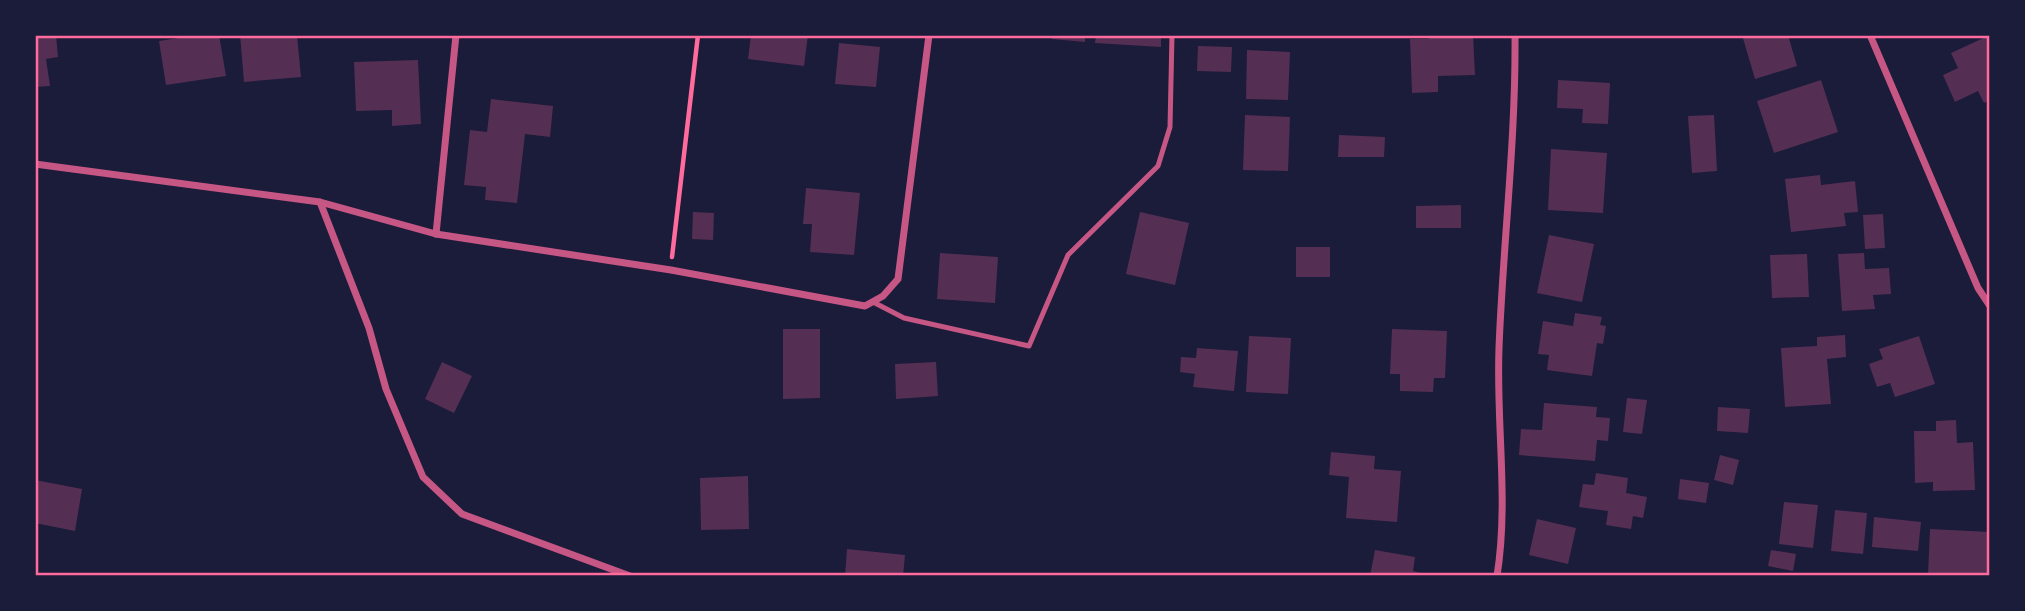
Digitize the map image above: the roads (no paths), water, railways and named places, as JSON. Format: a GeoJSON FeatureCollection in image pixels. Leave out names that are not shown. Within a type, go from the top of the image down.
{"type":"FeatureCollection","features":[{"type":"Feature","properties":{"kind":"street"},"geometry":{"type":"LineString","coordinates":[[436,234],[456,35]]}},
{"type":"Feature","properties":{"kind":"street"},"geometry":{"type":"LineString","coordinates":[[35,164],[320,202],[436,234],[671,271],[865,306],[883,296],[898,279],[929,35]]}},
{"type":"Feature","properties":{"kind":"street"},"geometry":{"type":"LineString","coordinates":[[1497,576],[1502,543],[1499,349],[1516,88],[1515,35]]}},
{"type":"Feature","properties":{"kind":"street"},"geometry":{"type":"LineString","coordinates":[[1870,35],[1978,288],[1990,306]]}},
{"type":"Feature","properties":{"kind":"street"},"geometry":{"type":"LineString","coordinates":[[320,202],[369,328],[386,389],[423,477],[462,514],[630,576]]}},
{"type":"Feature","properties":{"kind":"lane"},"geometry":{"type":"LineString","coordinates":[[873,302],[904,318],[1029,346],[1068,255],[1157,166],[1170,127],[1172,35]]}}]}
